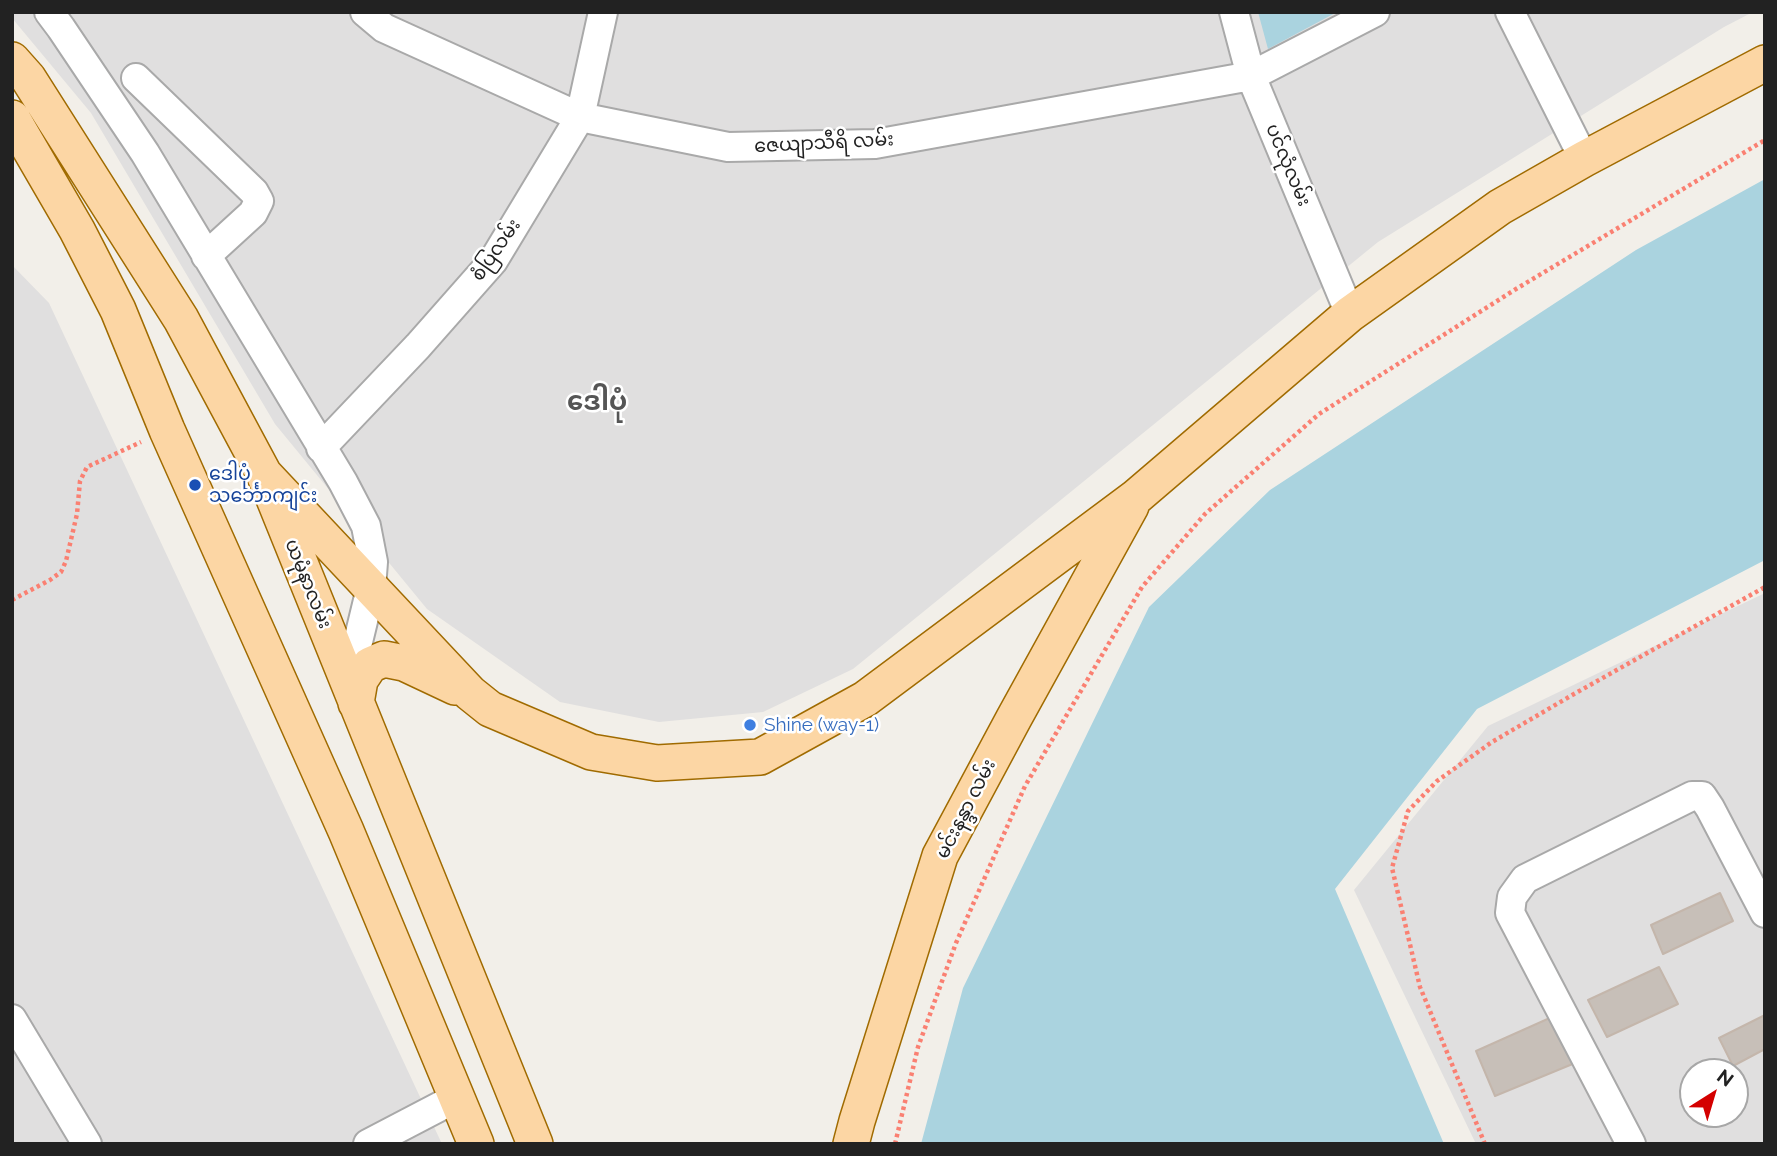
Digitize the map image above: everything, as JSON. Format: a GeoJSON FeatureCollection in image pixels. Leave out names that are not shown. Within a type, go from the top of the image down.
{"type":"FeatureCollection","features":[{"type":"Feature","properties":{"kind":"main road","name":"ယမုံနာလမ်း"},"geometry":{"type":"LineString","coordinates":[[12,60],[28,78],[181,319],[264,474],[535,1144]]}},
{"type":"Feature","properties":{"kind":"main road"},"geometry":{"type":"LineString","coordinates":[[264,474],[470,693],[490,709],[592,752],[657,763],[760,757],[865,699],[1136,497],[1350,314],[1500,207],[1765,63]]}},
{"type":"Feature","properties":{"kind":"main road"},"geometry":{"type":"LineString","coordinates":[[12,118],[67,213],[118,310],[167,430],[346,831],[476,1144]]}},
{"type":"Feature","properties":{"kind":"main road"},"geometry":{"type":"LineString","coordinates":[[12,166],[67,213]]}},
{"type":"Feature","properties":{"kind":"main road","name":"မင်းနန္ဒာ လမ်း"},"geometry":{"type":"LineString","coordinates":[[852,1144],[940,856],[1136,497]]}},
{"type":"Feature","properties":{"kind":"main road"},"geometry":{"type":"LineString","coordinates":[[352,693],[370,665],[384,659],[404,663],[470,693]]}},
{"type":"Feature","properties":{"kind":"street"},"geometry":{"type":"LineString","coordinates":[[49,12],[145,153],[366,526],[373,562],[371,588],[352,693]]}},
{"type":"Feature","properties":{"kind":"street","name":"ဇေယျာသီရိ လမ်း"},"geometry":{"type":"LineString","coordinates":[[365,12],[384,28],[580,117],[729,147],[875,144],[1251,76],[1375,12]]}},
{"type":"Feature","properties":{"kind":"street","name":"စံပြလမ်း"},"geometry":{"type":"LineString","coordinates":[[321,448],[418,346],[493,261],[580,117],[603,12]]}},
{"type":"Feature","properties":{"kind":"street","name":"ပင်လုံလမ်း"},"geometry":{"type":"LineString","coordinates":[[1234,12],[1251,76],[1350,314]]}},
{"type":"Feature","properties":{"kind":"street"},"geometry":{"type":"LineString","coordinates":[[1510,12],[1584,159]]}},
{"type":"Feature","properties":{"kind":"street"},"geometry":{"type":"LineString","coordinates":[[136,78],[254,192],[258,201],[253,213],[206,256]]}},
{"type":"Feature","properties":{"kind":"street"},"geometry":{"type":"LineString","coordinates":[[1631,1144],[1510,913],[1512,897],[1525,879],[1692,796],[1702,796],[1765,914]]}},
{"type":"Feature","properties":{"kind":"street"},"geometry":{"type":"LineString","coordinates":[[12,1019],[87,1144]]}},
{"type":"Feature","properties":{"kind":"street"},"geometry":{"type":"LineString","coordinates":[[368,1144],[456,1098]]}},
{"type":"Feature","properties":{"kind":"path"},"geometry":{"type":"LineString","coordinates":[[895,1144],[918,1047],[956,943],[1025,786],[1142,587],[1205,514],[1319,414],[1516,289],[1765,140]]}},
{"type":"Feature","properties":{"kind":"path"},"geometry":{"type":"LineString","coordinates":[[12,600],[61,572],[77,513],[80,481],[87,467],[167,430]]}},
{"type":"Feature","properties":{"kind":"path"},"geometry":{"type":"LineString","coordinates":[[1485,1144],[1420,987],[1395,881],[1392,868],[1408,811],[1437,781],[1492,742],[1765,587]]}},
{"type":"Feature","properties":{"kind":"shaded area"},"geometry":{"type":"Polygon","coordinates":[[[12,12],[1753,12],[1724,27],[1378,242],[853,669],[763,712],[659,722],[560,702],[427,609],[275,424],[91,113],[12,18],[12,12]]]}},
{"type":"Feature","properties":{"kind":"shaded area"},"geometry":{"type":"Polygon","coordinates":[[[12,265],[49,303],[442,1144],[12,1144],[12,265]]]}},
{"type":"Feature","properties":{"kind":"shaded area"},"geometry":{"type":"Polygon","coordinates":[[[1765,593],[1765,1144],[1476,1144],[1354,890],[1488,726],[1765,593]]]}},
{"type":"Feature","properties":{"kind":"water"},"geometry":{"type":"Polygon","coordinates":[[[1258,12],[1337,12],[1268,49],[1258,12]]]}},
{"type":"Feature","properties":{"kind":"water"},"geometry":{"type":"Polygon","coordinates":[[[1765,179],[1765,560],[1477,709],[1335,889],[1444,1144],[921,1144],[963,988],[1149,607],[1270,490],[1636,250],[1765,179]]]}},
{"type":"Feature","properties":{"kind":"building"},"geometry":{"type":"Polygon","coordinates":[[[1720,893],[1733,921],[1663,954],[1651,925],[1720,893]]]}},
{"type":"Feature","properties":{"kind":"building"},"geometry":{"type":"Polygon","coordinates":[[[1659,967],[1678,1004],[1607,1037],[1588,1000],[1659,967]]]}},
{"type":"Feature","properties":{"kind":"building"},"geometry":{"type":"Polygon","coordinates":[[[1765,1015],[1765,1049],[1748,1058],[1729,1058],[1719,1038],[1765,1015]]]}},
{"type":"Feature","properties":{"kind":"building"},"geometry":{"type":"Polygon","coordinates":[[[1552,1017],[1575,1063],[1495,1096],[1476,1051],[1552,1017]]]}},
{"type":"Feature","properties":{"kind":"place","name":"ဒေါပုံ သင်္ဘောကျင်း"},"geometry":{"type":"Point","coordinates":[195,485]}},
{"type":"Feature","properties":{"kind":"place","name":"Shine (way-1)"},"geometry":{"type":"Point","coordinates":[750,725]}},
{"type":"Feature","properties":{"kind":"district","name":"ဒေါပုံ"},"geometry":{"type":"Point","coordinates":[597,402]}}]}
